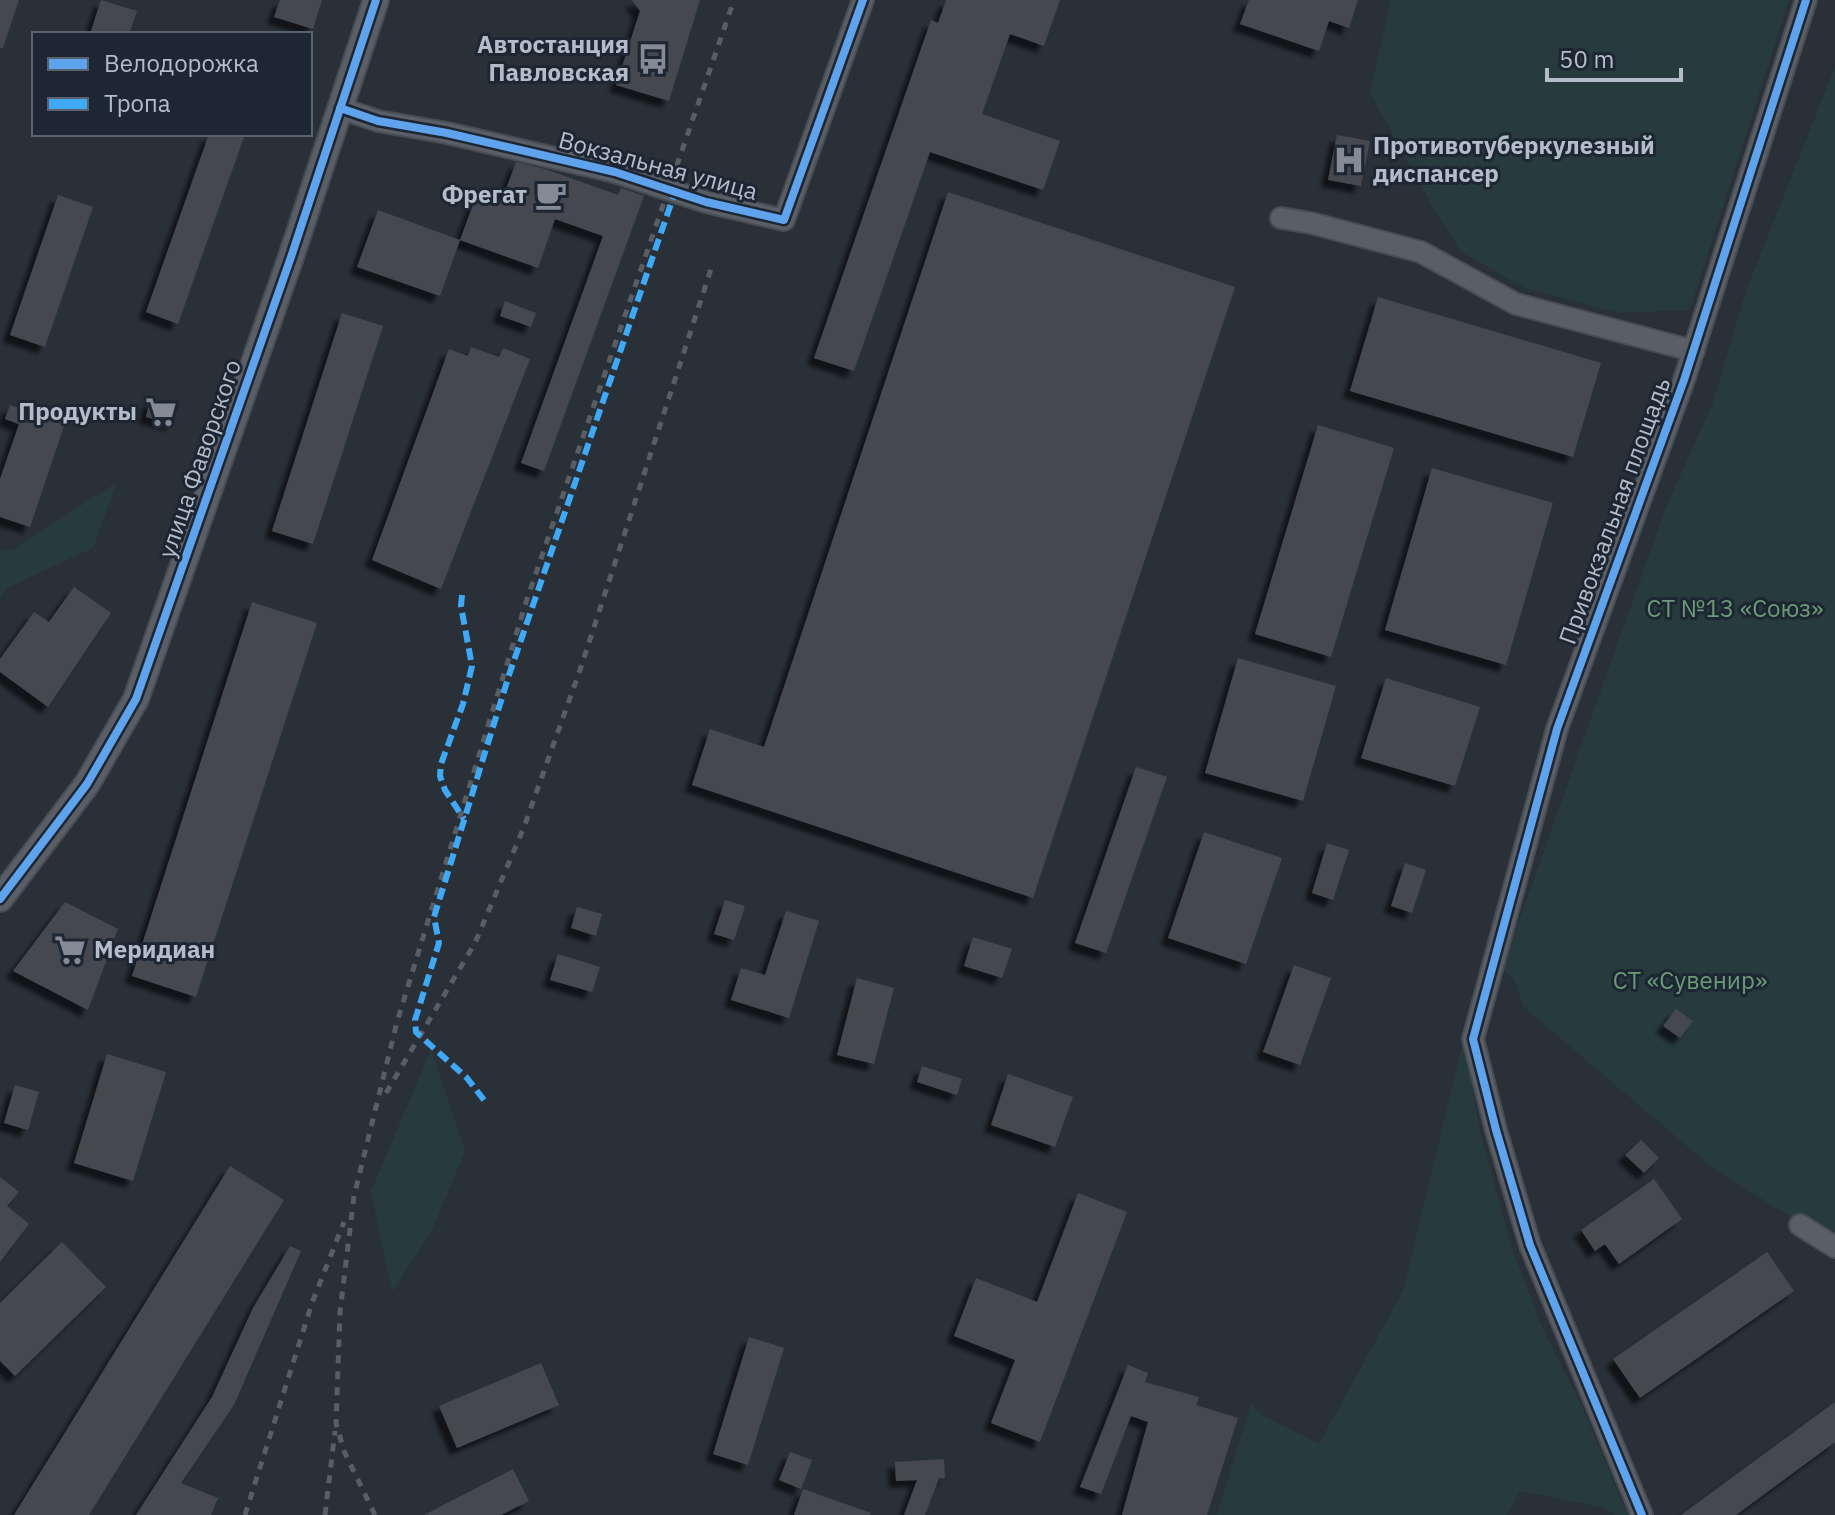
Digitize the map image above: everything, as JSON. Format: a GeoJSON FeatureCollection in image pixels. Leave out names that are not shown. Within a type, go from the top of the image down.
{"type":"FeatureCollection","features":[{"type":"Feature","properties":{"kind":"street","name":"улица Фаворского"},"geometry":{"type":"LineString","coordinates":[[0,899],[87,784],[136,699],[376,0]]}},
{"type":"Feature","properties":{"kind":"street","name":"Вокзальная улица"},"geometry":{"type":"LineString","coordinates":[[340,108],[378,121],[447,133],[615,172],[706,202],[784,220],[863,0]]}},
{"type":"Feature","properties":{"kind":"street","name":"Привокзальная площадь"},"geometry":{"type":"LineString","coordinates":[[1642,1515],[1530,1245],[1473,1039],[1557,729],[1694,351],[1806,0]]}},
{"type":"Feature","properties":{"kind":"street"},"geometry":{"type":"LineString","coordinates":[[1281,218],[1421,252],[1516,304],[1694,351]]}},
{"type":"Feature","properties":{"kind":"street"},"geometry":{"type":"LineString","coordinates":[[1800,1225],[1835,1247]]}},
{"type":"Feature","properties":{"kind":"green space"},"geometry":{"type":"Polygon","coordinates":[[[1391,0],[1789,0],[1690,310],[1618,313],[1525,288],[1461,252],[1370,93],[1391,0]]]}},
{"type":"Feature","properties":{"kind":"green space"},"geometry":{"type":"Polygon","coordinates":[[[1835,67],[1835,1241],[1708,1164],[1524,1007],[1514,979],[1502,969],[1666,507],[1712,405],[1746,291],[1835,67]]]}},
{"type":"Feature","properties":{"kind":"green space"},"geometry":{"type":"Polygon","coordinates":[[[117,482],[93,548],[7,588],[0,599],[0,552],[16,548],[117,482]]]}},
{"type":"Feature","properties":{"kind":"green space"},"geometry":{"type":"Polygon","coordinates":[[[1464,1038],[1480,1132],[1512,1248],[1539,1320],[1582,1407],[1628,1515],[1614,1515],[1605,1508],[1520,1491],[1507,1515],[1217,1515],[1251,1404],[1263,1416],[1319,1444],[1403,1291],[1464,1038]]]}},
{"type":"Feature","properties":{"kind":"green space"},"geometry":{"type":"Polygon","coordinates":[[[431,1050],[465,1151],[431,1233],[392,1292],[371,1191],[431,1050]]]}},
{"type":"Feature","properties":{"kind":"building"},"geometry":{"type":"Polygon","coordinates":[[[0,0],[19,0],[3,48],[0,48],[0,0]]]}},
{"type":"Feature","properties":{"kind":"building"},"geometry":{"type":"Polygon","coordinates":[[[101,0],[137,11],[130,32],[91,32],[101,0]]]}},
{"type":"Feature","properties":{"kind":"building"},"geometry":{"type":"Polygon","coordinates":[[[280,0],[322,0],[313,29],[274,17],[280,0]]]}},
{"type":"Feature","properties":{"kind":"building"},"geometry":{"type":"Polygon","coordinates":[[[632,0],[700,0],[669,101],[616,85],[640,11],[632,0]]]}},
{"type":"Feature","properties":{"kind":"building"},"geometry":{"type":"Polygon","coordinates":[[[946,0],[1060,0],[1044,46],[1010,34],[982,114],[1060,141],[1043,190],[930,152],[854,371],[814,358],[931,20],[938,23],[946,0]]]}},
{"type":"Feature","properties":{"kind":"building"},"geometry":{"type":"Polygon","coordinates":[[[1249,0],[1358,0],[1349,28],[1329,21],[1319,51],[1240,24],[1249,0]]]}},
{"type":"Feature","properties":{"kind":"building","name":"Противотуберкулезный диспансер"},"geometry":{"type":"Polygon","coordinates":[[[1337,135],[1370,141],[1361,186],[1328,180],[1337,135]]]}},
{"type":"Feature","properties":{"kind":"building"},"geometry":{"type":"Polygon","coordinates":[[[208,136],[244,136],[178,324],[146,312],[208,136]]]}},
{"type":"Feature","properties":{"kind":"building"},"geometry":{"type":"Polygon","coordinates":[[[516,162],[618,195],[621,188],[644,196],[544,471],[521,463],[603,236],[555,219],[538,268],[460,240],[478,191],[502,200],[516,162]]]}},
{"type":"Feature","properties":{"kind":"building"},"geometry":{"type":"Polygon","coordinates":[[[948,192],[1235,287],[1033,898],[692,785],[710,729],[764,747],[948,192]]]}},
{"type":"Feature","properties":{"kind":"building"},"geometry":{"type":"Polygon","coordinates":[[[58,195],[93,207],[45,347],[10,335],[58,195]]]}},
{"type":"Feature","properties":{"kind":"building"},"geometry":{"type":"Polygon","coordinates":[[[378,210],[460,240],[440,296],[357,267],[378,210]]]}},
{"type":"Feature","properties":{"kind":"building"},"geometry":{"type":"Polygon","coordinates":[[[1378,297],[1601,363],[1573,457],[1350,391],[1378,297]]]}},
{"type":"Feature","properties":{"kind":"building"},"geometry":{"type":"Polygon","coordinates":[[[505,301],[536,313],[531,327],[500,316],[505,301]]]}},
{"type":"Feature","properties":{"kind":"building"},"geometry":{"type":"Polygon","coordinates":[[[342,313],[383,326],[313,544],[272,531],[342,313]]]}},
{"type":"Feature","properties":{"kind":"building"},"geometry":{"type":"Polygon","coordinates":[[[471,347],[499,357],[503,348],[530,359],[441,589],[372,560],[449,349],[468,356],[471,347]]]}},
{"type":"Feature","properties":{"kind":"building","name":"Продукты"},"geometry":{"type":"Polygon","coordinates":[[[150,400],[177,406],[173,424],[146,417],[150,400]]]}},
{"type":"Feature","properties":{"kind":"building"},"geometry":{"type":"Polygon","coordinates":[[[10,405],[65,423],[30,527],[0,517],[0,479],[19,424],[5,419],[10,405]]]}},
{"type":"Feature","properties":{"kind":"building"},"geometry":{"type":"Polygon","coordinates":[[[1318,425],[1394,448],[1331,657],[1255,634],[1318,425]]]}},
{"type":"Feature","properties":{"kind":"building"},"geometry":{"type":"Polygon","coordinates":[[[1432,468],[1553,503],[1506,665],[1385,630],[1432,468]]]}},
{"type":"Feature","properties":{"kind":"building"},"geometry":{"type":"Polygon","coordinates":[[[74,587],[111,613],[48,707],[0,672],[0,659],[34,612],[49,622],[74,587]]]}},
{"type":"Feature","properties":{"kind":"building"},"geometry":{"type":"Polygon","coordinates":[[[252,602],[317,623],[196,997],[132,976],[252,602]]]}},
{"type":"Feature","properties":{"kind":"building"},"geometry":{"type":"Polygon","coordinates":[[[1238,658],[1336,686],[1303,801],[1205,773],[1238,658]]]}},
{"type":"Feature","properties":{"kind":"building"},"geometry":{"type":"Polygon","coordinates":[[[1386,678],[1480,707],[1455,786],[1361,758],[1386,678]]]}},
{"type":"Feature","properties":{"kind":"building"},"geometry":{"type":"Polygon","coordinates":[[[1136,767],[1167,777],[1106,953],[1075,943],[1136,767]]]}},
{"type":"Feature","properties":{"kind":"building"},"geometry":{"type":"Polygon","coordinates":[[[1204,832],[1282,858],[1246,964],[1168,938],[1204,832]]]}},
{"type":"Feature","properties":{"kind":"building"},"geometry":{"type":"Polygon","coordinates":[[[1327,843],[1349,850],[1333,900],[1312,893],[1327,843]]]}},
{"type":"Feature","properties":{"kind":"building"},"geometry":{"type":"Polygon","coordinates":[[[1405,863],[1426,870],[1412,913],[1391,906],[1405,863]]]}},
{"type":"Feature","properties":{"kind":"building"},"geometry":{"type":"Polygon","coordinates":[[[725,900],[745,906],[734,940],[714,934],[725,900]]]}},
{"type":"Feature","properties":{"kind":"building","name":"Меридиан"},"geometry":{"type":"Polygon","coordinates":[[[65,902],[118,929],[88,1010],[13,971],[65,902]]]}},
{"type":"Feature","properties":{"kind":"building"},"geometry":{"type":"Polygon","coordinates":[[[577,907],[602,914],[596,936],[571,928],[577,907]]]}},
{"type":"Feature","properties":{"kind":"building"},"geometry":{"type":"Polygon","coordinates":[[[786,911],[819,921],[789,1018],[731,1000],[741,968],[765,975],[786,911]]]}},
{"type":"Feature","properties":{"kind":"building"},"geometry":{"type":"Polygon","coordinates":[[[973,937],[1012,949],[1002,978],[964,966],[973,937]]]}},
{"type":"Feature","properties":{"kind":"building"},"geometry":{"type":"Polygon","coordinates":[[[558,954],[600,967],[592,992],[550,980],[558,954]]]}},
{"type":"Feature","properties":{"kind":"building"},"geometry":{"type":"Polygon","coordinates":[[[1294,965],[1331,978],[1300,1065],[1263,1052],[1294,965]]]}},
{"type":"Feature","properties":{"kind":"building"},"geometry":{"type":"Polygon","coordinates":[[[857,978],[894,988],[874,1064],[837,1055],[857,978]]]}},
{"type":"Feature","properties":{"kind":"building"},"geometry":{"type":"Polygon","coordinates":[[[1676,1009],[1693,1021],[1680,1038],[1663,1026],[1676,1009]]]}},
{"type":"Feature","properties":{"kind":"building"},"geometry":{"type":"Polygon","coordinates":[[[107,1054],[166,1072],[133,1181],[74,1163],[107,1054]]]}},
{"type":"Feature","properties":{"kind":"building"},"geometry":{"type":"Polygon","coordinates":[[[922,1066],[962,1079],[957,1095],[917,1082],[922,1066]]]}},
{"type":"Feature","properties":{"kind":"building"},"geometry":{"type":"Polygon","coordinates":[[[1008,1074],[1073,1097],[1055,1147],[991,1125],[1008,1074]]]}},
{"type":"Feature","properties":{"kind":"building"},"geometry":{"type":"Polygon","coordinates":[[[15,1085],[39,1092],[28,1130],[4,1123],[15,1085]]]}},
{"type":"Feature","properties":{"kind":"building"},"geometry":{"type":"Polygon","coordinates":[[[1641,1140],[1659,1158],[1644,1173],[1625,1155],[1641,1140]]]}},
{"type":"Feature","properties":{"kind":"building"},"geometry":{"type":"Polygon","coordinates":[[[230,1166],[284,1200],[89,1515],[14,1515],[230,1166]]]}},
{"type":"Feature","properties":{"kind":"building"},"geometry":{"type":"Polygon","coordinates":[[[0,1177],[19,1192],[7,1206],[29,1224],[0,1262],[0,1177]]]}},
{"type":"Feature","properties":{"kind":"building"},"geometry":{"type":"Polygon","coordinates":[[[1654,1179],[1682,1219],[1619,1264],[1605,1244],[1595,1251],[1581,1230],[1654,1179]]]}},
{"type":"Feature","properties":{"kind":"building"},"geometry":{"type":"Polygon","coordinates":[[[1078,1193],[1127,1212],[1040,1442],[991,1423],[1015,1360],[954,1336],[976,1278],[1037,1302],[1078,1193]]]}},
{"type":"Feature","properties":{"kind":"building"},"geometry":{"type":"Polygon","coordinates":[[[62,1242],[106,1287],[15,1376],[0,1361],[0,1303],[62,1242]]]}},
{"type":"Feature","properties":{"kind":"building"},"geometry":{"type":"Polygon","coordinates":[[[290,1246],[301,1251],[234,1405],[181,1483],[218,1498],[211,1515],[136,1515],[212,1397],[253,1308],[290,1246]]]}},
{"type":"Feature","properties":{"kind":"building"},"geometry":{"type":"Polygon","coordinates":[[[1767,1252],[1794,1291],[1640,1398],[1613,1359],[1767,1252]]]}},
{"type":"Feature","properties":{"kind":"building"},"geometry":{"type":"Polygon","coordinates":[[[749,1337],[784,1348],[748,1465],[713,1454],[749,1337]]]}},
{"type":"Feature","properties":{"kind":"building"},"geometry":{"type":"Polygon","coordinates":[[[541,1363],[559,1405],[457,1448],[439,1406],[541,1363]]]}},
{"type":"Feature","properties":{"kind":"building"},"geometry":{"type":"Polygon","coordinates":[[[1128,1365],[1148,1373],[1145,1382],[1199,1397],[1196,1405],[1238,1418],[1207,1515],[1122,1515],[1148,1422],[1131,1416],[1101,1494],[1080,1487],[1128,1365]]]}},
{"type":"Feature","properties":{"kind":"building"},"geometry":{"type":"Polygon","coordinates":[[[1835,1402],[1835,1442],[1736,1515],[1681,1515],[1835,1402]]]}},
{"type":"Feature","properties":{"kind":"building"},"geometry":{"type":"Polygon","coordinates":[[[790,1452],[812,1460],[801,1489],[779,1480],[790,1452]]]}},
{"type":"Feature","properties":{"kind":"building"},"geometry":{"type":"Polygon","coordinates":[[[944,1459],[945,1478],[939,1478],[925,1515],[904,1515],[917,1480],[896,1481],[895,1462],[944,1459]]]}},
{"type":"Feature","properties":{"kind":"building"},"geometry":{"type":"Polygon","coordinates":[[[513,1469],[529,1501],[501,1515],[424,1515],[513,1469]]]}},
{"type":"Feature","properties":{"kind":"building"},"geometry":{"type":"Polygon","coordinates":[[[803,1489],[871,1513],[794,1515],[803,1489]]]}},
{"type":"Feature","properties":{"kind":"railway"},"geometry":{"type":"LineString","coordinates":[[375,1515],[344,1451],[336,1423],[340,1312],[354,1196],[397,1022],[527,599],[734,0]]}},
{"type":"Feature","properties":{"kind":"railway"},"geometry":{"type":"LineString","coordinates":[[386,1093],[475,943],[524,827],[580,670],[712,266]]}},
{"type":"Feature","properties":{"kind":"railway"},"geometry":{"type":"LineString","coordinates":[[245,1515],[312,1303],[344,1222]]}},
{"type":"Feature","properties":{"kind":"railway"},"geometry":{"type":"LineString","coordinates":[[325,1515],[335,1431]]}},
{"type":"Feature","properties":{"kind":"marked path"},"geometry":{"type":"LineString","coordinates":[[484,1100],[467,1078],[416,1032],[415,1020],[439,943],[434,917],[510,672],[675,192]]}},
{"type":"Feature","properties":{"kind":"marked path"},"geometry":{"type":"LineString","coordinates":[[462,595],[461,606],[472,666],[440,776],[445,790],[464,819]]}},
{"type":"Feature","properties":{"kind":"cycle path"},"geometry":{"type":"LineString","coordinates":[[0,899],[87,784],[136,699],[291,257],[376,0]]}},
{"type":"Feature","properties":{"kind":"cycle path"},"geometry":{"type":"LineString","coordinates":[[340,108],[378,121],[447,133],[615,172],[706,202],[784,220],[863,0]]}},
{"type":"Feature","properties":{"kind":"cycle path"},"geometry":{"type":"LineString","coordinates":[[1642,1515],[1530,1245],[1473,1039],[1557,729],[1684,380],[1806,0]]}},
{"type":"Feature","properties":{"kind":"place","name":"Автостанция Павловская"},"geometry":{"type":"Point","coordinates":[653,59]}},
{"type":"Feature","properties":{"kind":"place","name":"Противотуберкулезный диспансер"},"geometry":{"type":"Point","coordinates":[1349,160]}},
{"type":"Feature","properties":{"kind":"place","name":"Фрегат"},"geometry":{"type":"Point","coordinates":[551,195]}},
{"type":"Feature","properties":{"kind":"place","name":"Продукты"},"geometry":{"type":"Point","coordinates":[161,412]}},
{"type":"Feature","properties":{"kind":"place","name":"Меридиан"},"geometry":{"type":"Point","coordinates":[70,950]}},
{"type":"Feature","properties":{"kind":"park label","name":"СТ №13 «Союз»"},"geometry":{"type":"Point","coordinates":[1735,609]}},
{"type":"Feature","properties":{"kind":"park label","name":"СТ «Сувенир»"},"geometry":{"type":"Point","coordinates":[1690,981]}}]}
